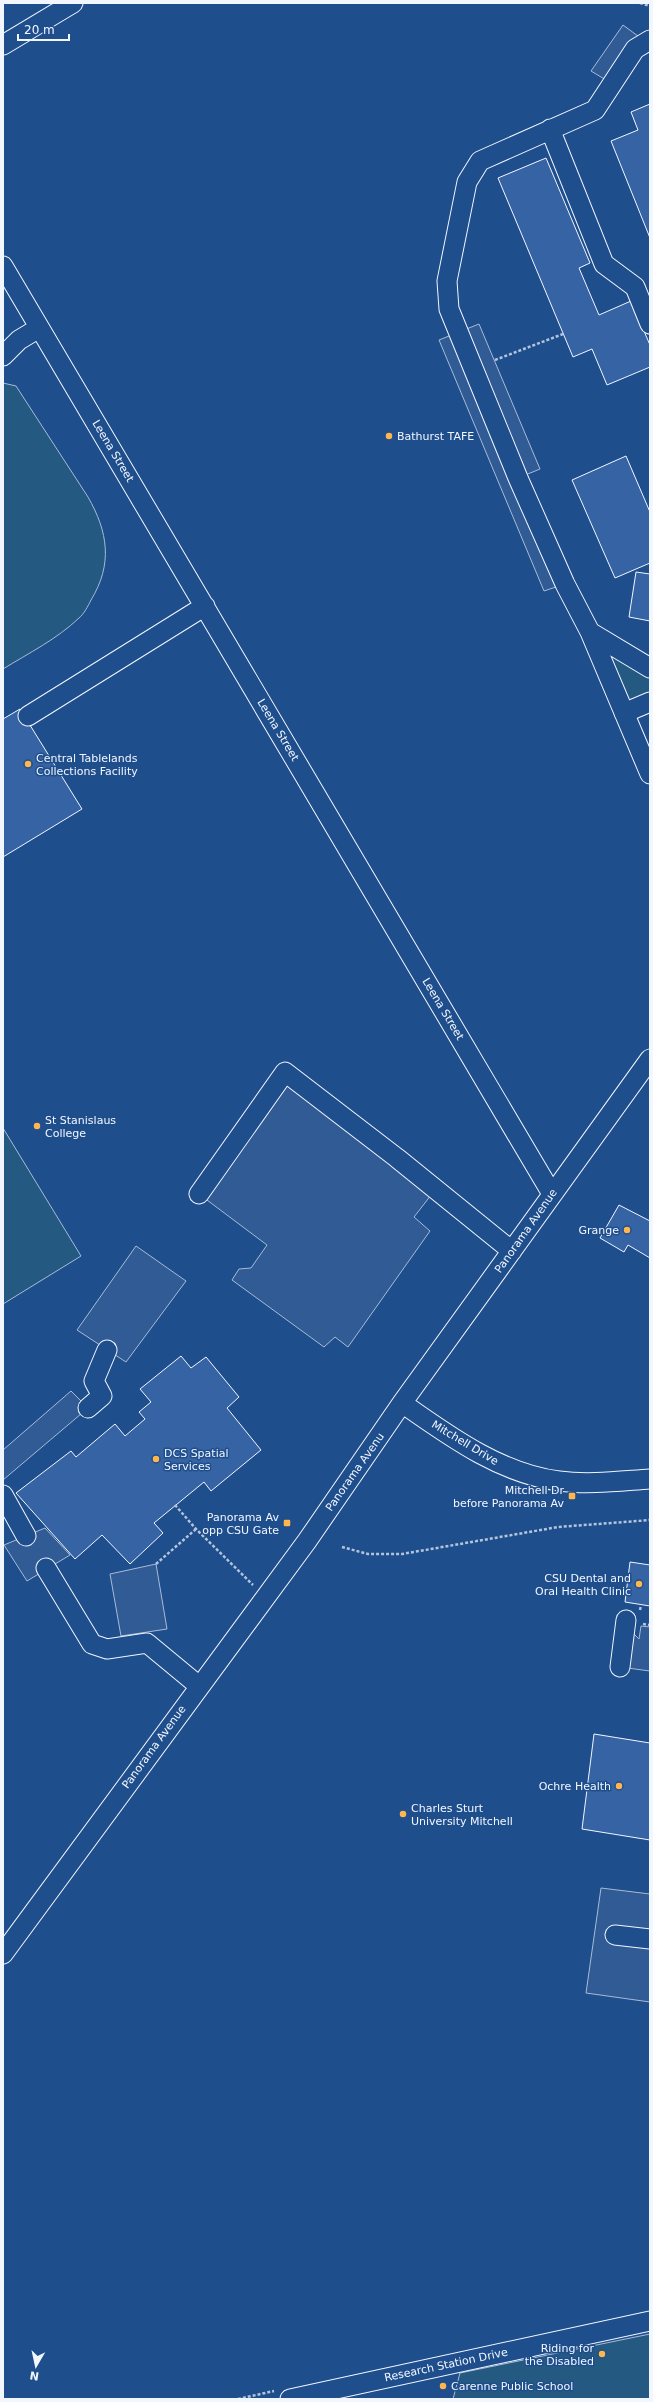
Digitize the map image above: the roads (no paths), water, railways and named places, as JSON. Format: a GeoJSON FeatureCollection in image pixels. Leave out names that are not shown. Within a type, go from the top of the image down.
{"type":"FeatureCollection","features":[{"type":"Feature","properties":{"kind":"street"},"geometry":{"type":"LineString","coordinates":[[3,45],[73,3]]}},
{"type":"Feature","properties":{"kind":"street"},"geometry":{"type":"LineString","coordinates":[[650,40],[635,49],[595,110],[480,161],[467,182],[447,281],[449,309],[518,478],[565,584],[590,632],[650,774]]}},
{"type":"Feature","properties":{"kind":"street"},"geometry":{"type":"LineString","coordinates":[[550,129],[604,264],[635,286],[650,324]]}},
{"type":"Feature","properties":{"kind":"street","name":"Leena Street"},"geometry":{"type":"LineString","coordinates":[[3,266],[552,1194]]}},
{"type":"Feature","properties":{"kind":"street"},"geometry":{"type":"LineString","coordinates":[[3,356],[19,340],[39,328]]}},
{"type":"Feature","properties":{"kind":"street"},"geometry":{"type":"LineString","coordinates":[[28,716],[205,606]]}},
{"type":"Feature","properties":{"kind":"street"},"geometry":{"type":"LineString","coordinates":[[590,632],[650,668]]}},
{"type":"Feature","properties":{"kind":"street"},"geometry":{"type":"LineString","coordinates":[[624,713],[650,702]]}},
{"type":"Feature","properties":{"kind":"street","name":"Panorama Avenue"},"geometry":{"type":"LineString","coordinates":[[402,1403],[650,1059]]}},
{"type":"Feature","properties":{"kind":"street"},"geometry":{"type":"LineString","coordinates":[[199,1194],[285,1072],[397,1158],[512,1251]]}},
{"type":"Feature","properties":{"kind":"street"},"geometry":{"type":"LineString","coordinates":[[88,1408],[102,1396],[94,1381],[108,1350]]}},
{"type":"Feature","properties":{"kind":"street","name":"Mitchell Drive"},"geometry":{"type":"LineString","coordinates":[[402,1403],[496,1463],[514,1470],[558,1481],[591,1483],[650,1479]]}},
{"type":"Feature","properties":{"kind":"street","name":"Panorama Avenu"},"geometry":{"type":"LineString","coordinates":[[307,1541],[402,1403]]}},
{"type":"Feature","properties":{"kind":"street"},"geometry":{"type":"LineString","coordinates":[[3,1495],[26,1536]]}},
{"type":"Feature","properties":{"kind":"street","name":"Panorama Avenue"},"geometry":{"type":"LineString","coordinates":[[3,1954],[265,1596],[307,1541]]}},
{"type":"Feature","properties":{"kind":"street"},"geometry":{"type":"LineString","coordinates":[[46,1568],[92,1644],[107,1649],[148,1643],[199,1686]]}},
{"type":"Feature","properties":{"kind":"street"},"geometry":{"type":"LineString","coordinates":[[620,1667],[626,1620]]}},
{"type":"Feature","properties":{"kind":"street"},"geometry":{"type":"LineString","coordinates":[[615,1935],[650,1939]]}},
{"type":"Feature","properties":{"kind":"street","name":"Research Station Drive"},"geometry":{"type":"LineString","coordinates":[[290,2399],[650,2321]]}},
{"type":"Feature","properties":{"kind":"place","name":"Bathurst TAFE"},"geometry":{"type":"Point","coordinates":[389,436]}},
{"type":"Feature","properties":{"kind":"place","name":"Central Tablelands Collections Facility"},"geometry":{"type":"Point","coordinates":[28,764]}},
{"type":"Feature","properties":{"kind":"place","name":"St Stanislaus College"},"geometry":{"type":"Point","coordinates":[37,1126]}},
{"type":"Feature","properties":{"kind":"place","name":"Grange"},"geometry":{"type":"Point","coordinates":[627,1230]}},
{"type":"Feature","properties":{"kind":"place","name":"DCS Spatial Services"},"geometry":{"type":"Point","coordinates":[156,1459]}},
{"type":"Feature","properties":{"kind":"place","name":"Mitchell Dr before Panorama Av"},"geometry":{"type":"Point","coordinates":[572,1496]}},
{"type":"Feature","properties":{"kind":"place","name":"Panorama Av opp CSU Gate"},"geometry":{"type":"Point","coordinates":[287,1523]}},
{"type":"Feature","properties":{"kind":"place","name":"CSU Dental and Oral Health Clinic"},"geometry":{"type":"Point","coordinates":[639,1584]}},
{"type":"Feature","properties":{"kind":"place","name":"Ochre Health"},"geometry":{"type":"Point","coordinates":[619,1786]}},
{"type":"Feature","properties":{"kind":"place","name":"Charles Sturt University Mitchell"},"geometry":{"type":"Point","coordinates":[403,1814]}},
{"type":"Feature","properties":{"kind":"place","name":"Riding for the Disabled"},"geometry":{"type":"Point","coordinates":[602,2354]}},
{"type":"Feature","properties":{"kind":"place","name":"Carenne Public School"},"geometry":{"type":"Point","coordinates":[443,2386]}}]}
